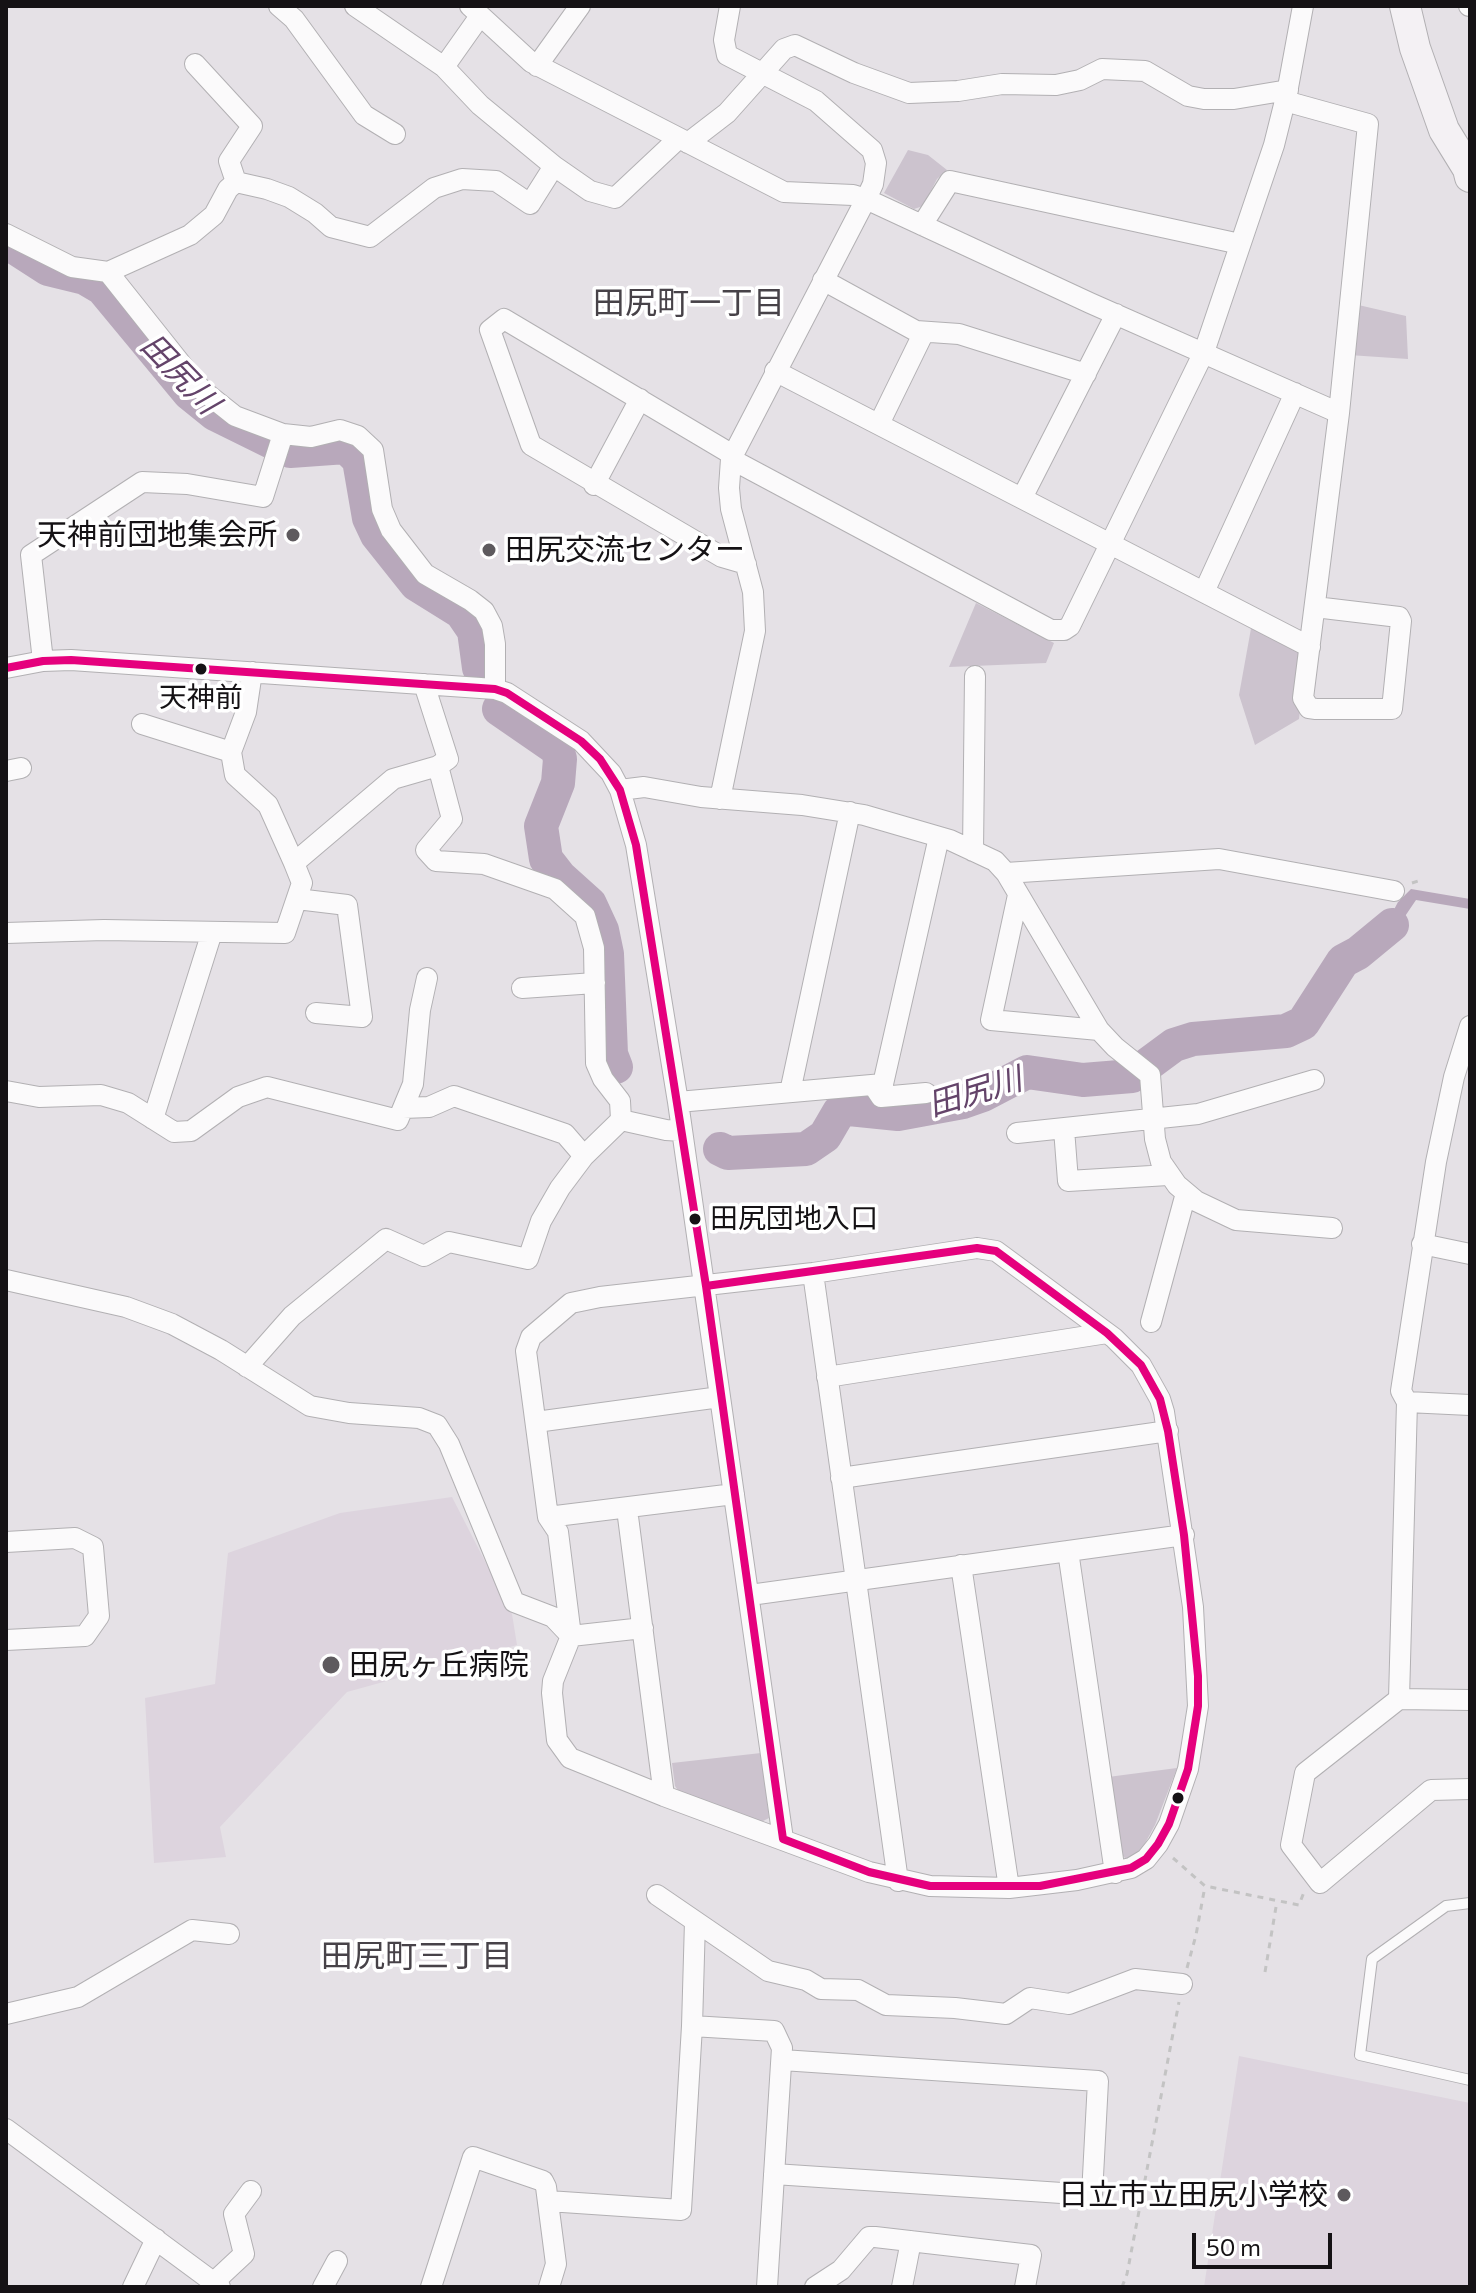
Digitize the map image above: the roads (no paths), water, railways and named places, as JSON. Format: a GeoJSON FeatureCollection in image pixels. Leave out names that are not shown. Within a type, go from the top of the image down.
{"type":"FeatureCollection","features":[{"type":"Feature","properties":{"kind":"street"},"geometry":{"type":"LineString","coordinates":[[279,6],[294,19],[364,115],[395,134]]}},
{"type":"Feature","properties":{"kind":"street"},"geometry":{"type":"LineString","coordinates":[[355,6],[444,67],[480,105],[554,166],[590,191],[615,198],[683,141],[727,113],[784,49],[795,45],[854,73],[909,93],[958,91],[1002,84],[1056,85],[1080,80],[1102,69],[1145,71],[1188,96],[1204,99],[1287,96],[1368,124],[1339,413],[1303,698],[1309,708],[1392,709],[1399,617],[1315,607]]}},
{"type":"Feature","properties":{"kind":"street"},"geometry":{"type":"LineString","coordinates":[[537,66],[580,6]]}},
{"type":"Feature","properties":{"kind":"street"},"geometry":{"type":"LineString","coordinates":[[720,799],[755,631],[753,592],[731,509],[729,488],[732,457],[866,199],[873,184],[876,163],[872,150],[816,101],[727,55],[724,40],[730,6]]}},
{"type":"Feature","properties":{"kind":"street"},"geometry":{"type":"LineString","coordinates":[[746,564],[722,557],[594,485],[528,442],[490,330],[504,319],[732,457],[1051,630],[1064,630],[1073,621],[1204,352],[1274,145],[1287,96],[1303,6]]}},
{"type":"Feature","properties":{"kind":"street"},"geometry":{"type":"LineString","coordinates":[[1405,6],[1415,48],[1444,130],[1470,177]]}},
{"type":"Feature","properties":{"kind":"street"},"geometry":{"type":"LineString","coordinates":[[444,67],[475,11],[537,66],[784,192],[853,195],[866,199],[1339,413]]}},
{"type":"Feature","properties":{"kind":"street"},"geometry":{"type":"LineString","coordinates":[[195,64],[252,126],[229,161],[236,182]]}},
{"type":"Feature","properties":{"kind":"street"},"geometry":{"type":"LineString","coordinates":[[236,182],[289,197],[331,227],[370,237],[434,188],[462,179],[496,181],[530,204],[554,166]]}},
{"type":"Feature","properties":{"kind":"street"},"geometry":{"type":"LineString","coordinates":[[922,225],[950,181],[1240,244]]}},
{"type":"Feature","properties":{"kind":"street"},"geometry":{"type":"LineString","coordinates":[[6,234],[72,267],[108,272],[190,235],[214,215],[228,189],[236,182]]}},
{"type":"Feature","properties":{"kind":"street"},"geometry":{"type":"LineString","coordinates":[[108,272],[201,389],[235,416],[280,443],[340,430],[358,436],[373,450],[382,509],[391,530],[425,574],[470,600],[484,611],[492,626],[495,689]]}},
{"type":"Feature","properties":{"kind":"street"},"geometry":{"type":"LineString","coordinates":[[823,280],[916,331],[959,334],[1086,374]]}},
{"type":"Feature","properties":{"kind":"street"},"geometry":{"type":"LineString","coordinates":[[1022,498],[1116,314]]}},
{"type":"Feature","properties":{"kind":"street"},"geometry":{"type":"LineString","coordinates":[[879,424],[924,332]]}},
{"type":"Feature","properties":{"kind":"street"},"geometry":{"type":"LineString","coordinates":[[775,371],[1310,647]]}},
{"type":"Feature","properties":{"kind":"street"},"geometry":{"type":"LineString","coordinates":[[1204,592],[1295,393]]}},
{"type":"Feature","properties":{"kind":"street"},"geometry":{"type":"LineString","coordinates":[[594,485],[640,399]]}},
{"type":"Feature","properties":{"kind":"street"},"geometry":{"type":"LineString","coordinates":[[43,661],[31,555],[142,482],[187,484],[263,497],[280,443]]}},
{"type":"Feature","properties":{"kind":"street"},"geometry":{"type":"LineString","coordinates":[[6,668],[43,661],[71,660],[495,689],[507,693],[581,741],[611,773],[620,790],[636,845],[678,1102],[783,1839]]}},
{"type":"Feature","properties":{"kind":"street"},"geometry":{"type":"LineString","coordinates":[[6,933],[285,933],[302,883],[268,805],[235,775],[231,752],[246,712],[252,672]]}},
{"type":"Feature","properties":{"kind":"street"},"geometry":{"type":"LineString","coordinates":[[973,851],[975,676]]}},
{"type":"Feature","properties":{"kind":"street"},"geometry":{"type":"LineString","coordinates":[[294,863],[393,779],[438,766],[448,759],[424,684]]}},
{"type":"Feature","properties":{"kind":"street"},"geometry":{"type":"LineString","coordinates":[[142,724],[231,752]]}},
{"type":"Feature","properties":{"kind":"street"},"geometry":{"type":"LineString","coordinates":[[247,1367],[292,1316],[386,1239],[424,1256],[449,1242],[528,1259],[541,1221],[584,1156],[621,1120],[620,1101],[603,1079],[596,1063],[594,948],[585,916],[555,889],[484,864],[436,861],[426,850],[452,819],[438,766]]}},
{"type":"Feature","properties":{"kind":"street"},"geometry":{"type":"LineString","coordinates":[[620,790],[644,787],[720,799],[850,812],[939,837],[995,861],[1006,873],[1060,960],[1099,1030],[1145,1070],[1161,1162],[1168,1175],[1186,1193],[1236,1220],[1332,1228]]}},
{"type":"Feature","properties":{"kind":"street"},"geometry":{"type":"LineString","coordinates":[[790,1092],[850,812]]}},
{"type":"Feature","properties":{"kind":"street"},"geometry":{"type":"LineString","coordinates":[[678,1102],[883,1084],[939,837]]}},
{"type":"Feature","properties":{"kind":"street"},"geometry":{"type":"LineString","coordinates":[[1006,873],[1219,859],[1394,891]]}},
{"type":"Feature","properties":{"kind":"street"},"geometry":{"type":"LineString","coordinates":[[1018,895],[991,1020],[1099,1030]]}},
{"type":"Feature","properties":{"kind":"street"},"geometry":{"type":"LineString","coordinates":[[297,899],[347,905],[362,1017],[316,1013]]}},
{"type":"Feature","properties":{"kind":"street"},"geometry":{"type":"LineString","coordinates":[[153,1119],[212,932]]}},
{"type":"Feature","properties":{"kind":"street"},"geometry":{"type":"LineString","coordinates":[[6,1091],[39,1097],[101,1095],[128,1103],[174,1132],[191,1131],[238,1097],[267,1087],[398,1120],[413,1084],[420,1010],[427,978]]}},
{"type":"Feature","properties":{"kind":"street"},"geometry":{"type":"LineString","coordinates":[[522,988],[595,983]]}},
{"type":"Feature","properties":{"kind":"street"},"geometry":{"type":"LineString","coordinates":[[1399,1699],[1407,1402],[1401,1391],[1436,1162],[1462,1079],[1470,1026]]}},
{"type":"Feature","properties":{"kind":"street"},"geometry":{"type":"LineString","coordinates":[[1017,1133],[1198,1114],[1314,1080]]}},
{"type":"Feature","properties":{"kind":"street"},"geometry":{"type":"LineString","coordinates":[[873,1085],[881,1097],[926,1093]]}},
{"type":"Feature","properties":{"kind":"street"},"geometry":{"type":"LineString","coordinates":[[403,1108],[429,1107],[454,1096],[565,1134],[584,1156]]}},
{"type":"Feature","properties":{"kind":"street"},"geometry":{"type":"LineString","coordinates":[[621,1120],[682,1131]]}},
{"type":"Feature","properties":{"kind":"street"},"geometry":{"type":"LineString","coordinates":[[1064,1129],[1068,1181],[1168,1175]]}},
{"type":"Feature","properties":{"kind":"street"},"geometry":{"type":"LineString","coordinates":[[1151,1322],[1186,1193]]}},
{"type":"Feature","properties":{"kind":"street"},"geometry":{"type":"LineString","coordinates":[[1422,1244],[1470,1254]]}},
{"type":"Feature","properties":{"kind":"street"},"geometry":{"type":"LineString","coordinates":[[977,1248],[988,1249],[996,1251],[1107,1333],[1128,1351],[1147,1375],[1160,1399],[1168,1431],[1197,1649],[1198,1706],[1188,1769],[1169,1824],[1146,1859],[1115,1873],[1009,1888],[930,1886],[898,1881],[664,1796],[570,1758],[557,1740],[553,1681],[571,1636],[558,1532],[548,1517],[526,1351],[531,1337],[561,1308],[571,1303],[706,1286],[977,1248]]}},
{"type":"Feature","properties":{"kind":"street"},"geometry":{"type":"LineString","coordinates":[[813,1273],[898,1881]]}},
{"type":"Feature","properties":{"kind":"street"},"geometry":{"type":"LineString","coordinates":[[6,1280],[143,1312],[172,1324],[310,1406],[349,1413],[419,1418],[437,1425],[449,1444],[511,1597],[520,1606],[553,1617],[571,1636]]}},
{"type":"Feature","properties":{"kind":"street"},"geometry":{"type":"LineString","coordinates":[[827,1377],[1107,1333]]}},
{"type":"Feature","properties":{"kind":"street"},"geometry":{"type":"LineString","coordinates":[[536,1422],[720,1397]]}},
{"type":"Feature","properties":{"kind":"street"},"geometry":{"type":"LineString","coordinates":[[1407,1402],[1470,1405]]}},
{"type":"Feature","properties":{"kind":"street"},"geometry":{"type":"LineString","coordinates":[[841,1478],[1168,1431]]}},
{"type":"Feature","properties":{"kind":"street"},"geometry":{"type":"LineString","coordinates":[[548,1517],[734,1494]]}},
{"type":"Feature","properties":{"kind":"street"},"geometry":{"type":"LineString","coordinates":[[627,1509],[664,1796]]}},
{"type":"Feature","properties":{"kind":"street"},"geometry":{"type":"LineString","coordinates":[[750,1595],[1184,1535]]}},
{"type":"Feature","properties":{"kind":"street"},"geometry":{"type":"LineString","coordinates":[[6,1542],[75,1538],[93,1547],[99,1616],[85,1636],[6,1640]]}},
{"type":"Feature","properties":{"kind":"street"},"geometry":{"type":"LineString","coordinates":[[1068,1551],[1115,1873]]}},
{"type":"Feature","properties":{"kind":"street"},"geometry":{"type":"LineString","coordinates":[[961,1565],[1009,1888]]}},
{"type":"Feature","properties":{"kind":"street"},"geometry":{"type":"LineString","coordinates":[[571,1636],[643,1628]]}},
{"type":"Feature","properties":{"kind":"street"},"geometry":{"type":"LineString","coordinates":[[1470,1700],[1399,1699],[1305,1773],[1291,1845],[1320,1883],[1431,1790],[1470,1789]]}},
{"type":"Feature","properties":{"kind":"street"},"geometry":{"type":"LineString","coordinates":[[657,1895],[768,1971],[806,1980],[821,1989],[858,1990],[886,2005],[1006,2014],[1030,1998],[1069,2004],[1135,1979],[1182,1984]]}},
{"type":"Feature","properties":{"kind":"street"},"geometry":{"type":"LineString","coordinates":[[548,2201],[681,2210],[695,1921]]}},
{"type":"Feature","properties":{"kind":"street"},"geometry":{"type":"LineString","coordinates":[[6,2014],[78,1997],[192,1930],[229,1934]]}},
{"type":"Feature","properties":{"kind":"street"},"geometry":{"type":"LineString","coordinates":[[692,2026],[774,2031],[782,2048],[767,2287]]}},
{"type":"Feature","properties":{"kind":"street"},"geometry":{"type":"LineString","coordinates":[[774,2174],[1092,2195],[1098,2081],[782,2060]]}},
{"type":"Feature","properties":{"kind":"street"},"geometry":{"type":"LineString","coordinates":[[6,2129],[217,2285],[244,2254],[234,2214],[251,2191]]}},
{"type":"Feature","properties":{"kind":"street"},"geometry":{"type":"LineString","coordinates":[[431,2287],[473,2157],[543,2181],[556,2264],[549,2287]]}},
{"type":"Feature","properties":{"kind":"street"},"geometry":{"type":"LineString","coordinates":[[815,2287],[841,2270],[869,2237],[1031,2255],[1025,2287]]}},
{"type":"Feature","properties":{"kind":"street"},"geometry":{"type":"LineString","coordinates":[[133,2287],[156,2239]]}},
{"type":"Feature","properties":{"kind":"street"},"geometry":{"type":"LineString","coordinates":[[902,2287],[911,2241]]}},
{"type":"Feature","properties":{"kind":"street"},"geometry":{"type":"LineString","coordinates":[[323,2287],[337,2261]]}},
{"type":"Feature","properties":{"kind":"lane"},"geometry":{"type":"LineString","coordinates":[[1470,1903],[1446,1906],[1372,1959],[1360,2055],[1470,2080]]}},
{"type":"Feature","properties":{"kind":"waterway","name":"田尻川"},"geometry":{"type":"LineString","coordinates":[[6,242],[48,269],[85,278],[102,288],[189,393],[215,414],[290,451],[346,447],[359,460],[369,518],[377,535],[416,584],[461,612],[474,631],[479,668]]}},
{"type":"Feature","properties":{"kind":"waterway","name":"田尻川"},"geometry":{"type":"LineString","coordinates":[[499,709],[557,749],[560,759],[558,783],[541,826],[546,859],[560,877],[590,904],[602,930],[607,954],[611,1054],[616,1067]]}},
{"type":"Feature","properties":{"kind":"waterway","name":"田尻川"},"geometry":{"type":"LineString","coordinates":[[720,1149],[728,1153],[806,1149],[825,1136],[839,1112],[849,1109],[898,1114],[963,1102],[1027,1072],[1083,1080],[1132,1076],[1174,1045],[1193,1039],[1286,1031],[1303,1023],[1343,961],[1358,953],[1392,925]]}},
{"type":"Feature","properties":{"kind":"place","name":"天神前団地集会所"},"geometry":{"type":"Point","coordinates":[293,535]}},
{"type":"Feature","properties":{"kind":"place","name":"田尻交流センター"},"geometry":{"type":"Point","coordinates":[489,550]}},
{"type":"Feature","properties":{"kind":"place","name":"天神前"},"geometry":{"type":"Point","coordinates":[201,669]}},
{"type":"Feature","properties":{"kind":"place","name":"田尻団地入口"},"geometry":{"type":"Point","coordinates":[695,1219]}},
{"type":"Feature","properties":{"kind":"place","name":"田尻ヶ丘病院"},"geometry":{"type":"Point","coordinates":[331,1665]}},
{"type":"Feature","properties":{"kind":"place","name":"日立市立田尻小学校"},"geometry":{"type":"Point","coordinates":[1344,2195]}},
{"type":"Feature","properties":{"kind":"district","name":"田尻町一丁目"},"geometry":{"type":"Point","coordinates":[689,303]}},
{"type":"Feature","properties":{"kind":"district","name":"田尻町三丁目"},"geometry":{"type":"Point","coordinates":[417,1956]}}]}
